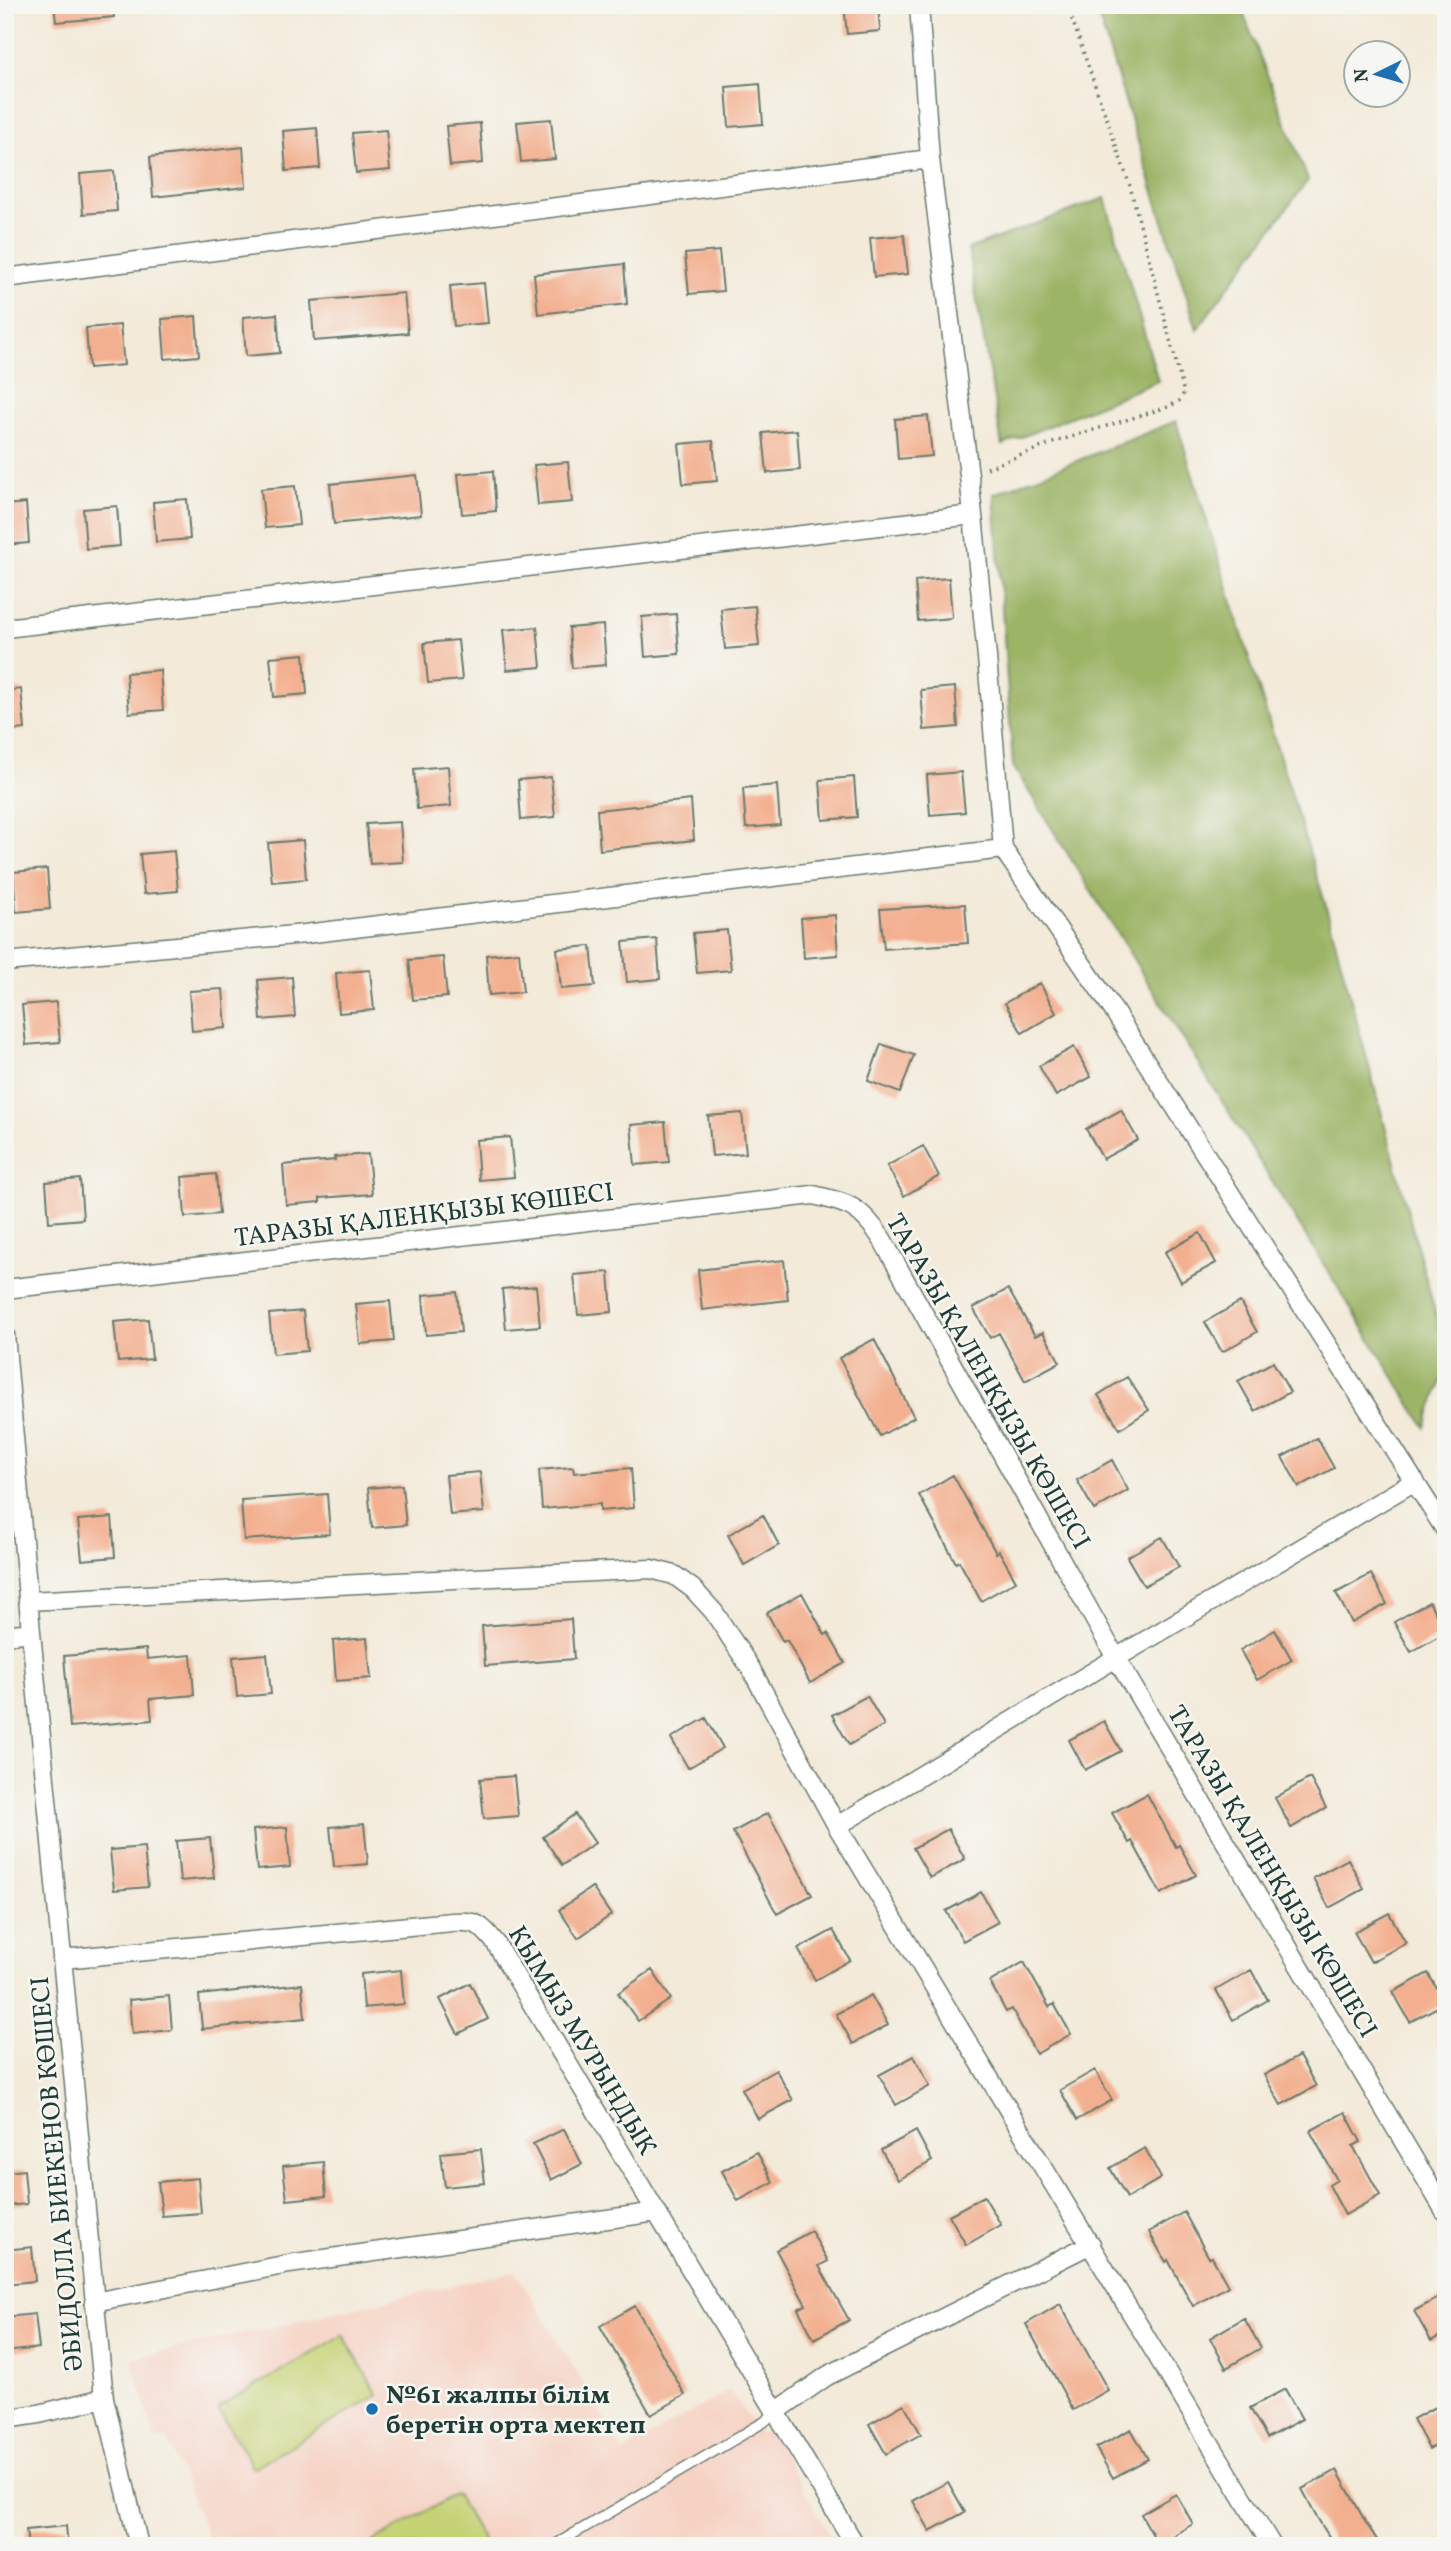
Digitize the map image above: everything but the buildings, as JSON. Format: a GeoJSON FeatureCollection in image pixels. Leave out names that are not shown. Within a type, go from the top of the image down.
{"type":"FeatureCollection","features":[{"type":"Feature","properties":{"kind":"street"},"geometry":{"type":"LineString","coordinates":[[919,5],[930,159],[969,475],[1003,849],[1108,1002],[1446,1531]]}},
{"type":"Feature","properties":{"kind":"street"},"geometry":{"type":"LineString","coordinates":[[5,278],[930,159]]}},
{"type":"Feature","properties":{"kind":"street"},"geometry":{"type":"LineString","coordinates":[[5,628],[973,515]]}},
{"type":"Feature","properties":{"kind":"street"},"geometry":{"type":"LineString","coordinates":[[5,962],[305,934],[1003,849]]}},
{"type":"Feature","properties":{"kind":"street","name":"ТАРАЗЫ ҚАЛЕНҚЫЗЫ КӨШЕСІ"},"geometry":{"type":"LineString","coordinates":[[5,1289],[813,1195],[856,1208],[869,1220],[882,1239],[1116,1657],[1446,2213]]}},
{"type":"Feature","properties":{"kind":"street","name":"ӘБИДОЛЛА БИЕКЕНОВ КӨШЕСІ"},"geometry":{"type":"LineString","coordinates":[[5,1334],[104,2398],[139,2546]]}},
{"type":"Feature","properties":{"kind":"street"},"geometry":{"type":"LineString","coordinates":[[837,1826],[1116,1657],[1415,1481]]}},
{"type":"Feature","properties":{"kind":"street"},"geometry":{"type":"LineString","coordinates":[[28,1601],[651,1569],[674,1575],[693,1589],[714,1612],[751,1669],[837,1826],[1272,2546]]}},
{"type":"Feature","properties":{"kind":"street"},"geometry":{"type":"LineString","coordinates":[[5,1635],[31,1632]]}},
{"type":"Feature","properties":{"kind":"street","name":"КЫМЫЗ МУРЫНДЫК"},"geometry":{"type":"LineString","coordinates":[[62,1959],[474,1922],[483,1928],[495,1942],[856,2546]]}},
{"type":"Feature","properties":{"kind":"street"},"geometry":{"type":"LineString","coordinates":[[94,2302],[289,2264],[657,2212]]}},
{"type":"Feature","properties":{"kind":"street"},"geometry":{"type":"LineString","coordinates":[[777,2411],[827,2376],[1091,2244]]}},
{"type":"Feature","properties":{"kind":"street"},"geometry":{"type":"LineString","coordinates":[[5,2419],[39,2414],[104,2398]]}},
{"type":"Feature","properties":{"kind":"lane"},"geometry":{"type":"LineString","coordinates":[[553,2546],[764,2422],[777,2411]]}},
{"type":"Feature","properties":{"kind":"path"},"geometry":{"type":"LineString","coordinates":[[969,475],[1058,441],[1168,407],[1179,401],[1184,393],[1130,186],[1067,5]]}},
{"type":"Feature","properties":{"kind":"shaded area","name":"№61 жалпы білім беретін орта мектеп"},"geometry":{"type":"Polygon","coordinates":[[[516,2271],[623,2451],[730,2390],[759,2433],[769,2427],[836,2546],[211,2546],[168,2440],[156,2440],[131,2359],[516,2271]]]}},
{"type":"Feature","properties":{"kind":"green space"},"geometry":{"type":"Polygon","coordinates":[[[1095,5],[1240,5],[1308,180],[1197,329],[1095,5]]]}},
{"type":"Feature","properties":{"kind":"green space"},"geometry":{"type":"Polygon","coordinates":[[[1105,198],[1158,381],[1002,445],[968,249],[1105,198]]]}},
{"type":"Feature","properties":{"kind":"green space"},"geometry":{"type":"Polygon","coordinates":[[[1176,421],[1325,903],[1446,1353],[1446,1368],[1425,1427],[1013,766],[994,494],[1176,421]]]}},
{"type":"Feature","properties":{"kind":"green space"},"geometry":{"type":"Polygon","coordinates":[[[343,2335],[378,2395],[253,2468],[218,2408],[343,2335]]]}},
{"type":"Feature","properties":{"kind":"green space"},"geometry":{"type":"Polygon","coordinates":[[[456,2494],[486,2546],[366,2546],[456,2494]]]}},
{"type":"Feature","properties":{"kind":"place","name":"№61 жалпы білім беретін орта мектеп"},"geometry":{"type":"Point","coordinates":[372,2409]}}]}
